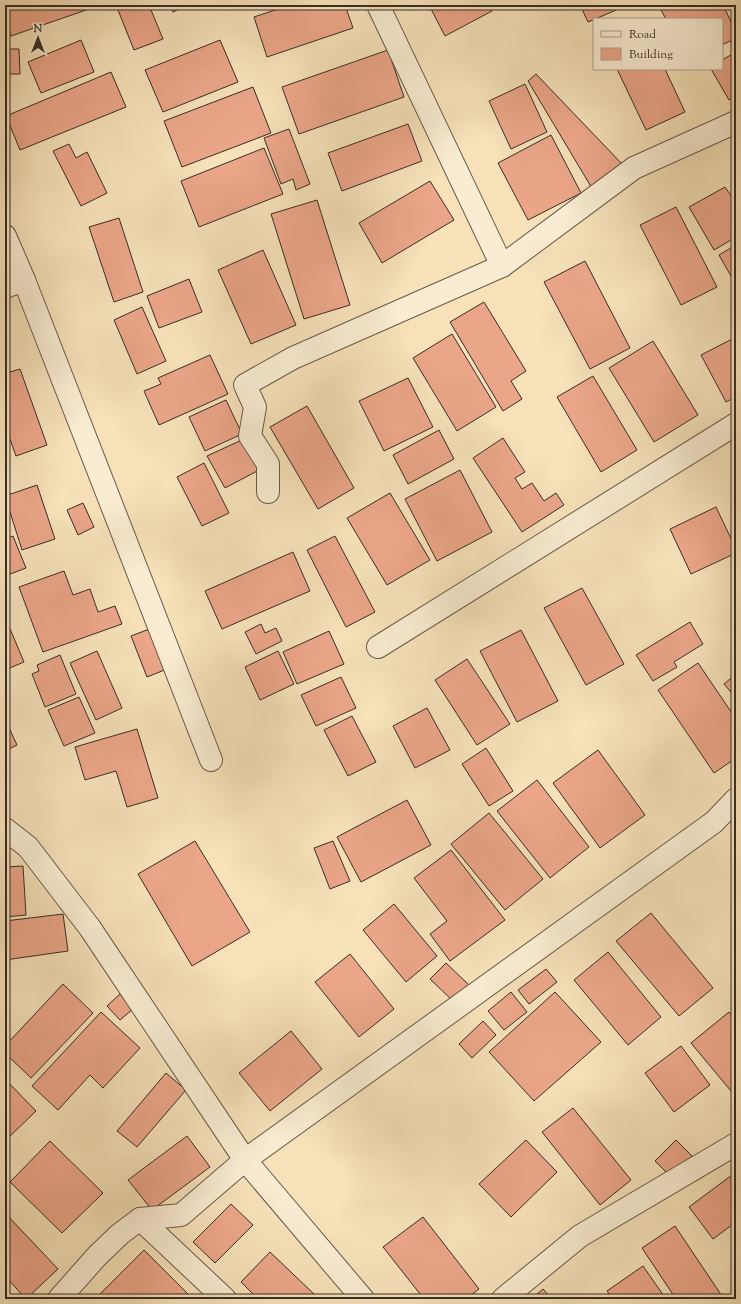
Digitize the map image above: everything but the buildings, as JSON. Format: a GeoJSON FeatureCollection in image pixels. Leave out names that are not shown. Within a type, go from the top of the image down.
{"type":"FeatureCollection","features":[{"type":"Feature","properties":{"kind":"street"},"geometry":{"type":"LineString","coordinates":[[378,5],[502,266]]}},
{"type":"Feature","properties":{"kind":"street"},"geometry":{"type":"LineString","coordinates":[[268,492],[268,464],[250,436],[255,407],[245,385],[293,358],[502,266],[634,168],[736,122]]}},
{"type":"Feature","properties":{"kind":"street"},"geometry":{"type":"LineString","coordinates":[[5,236],[14,284],[211,760]]}},
{"type":"Feature","properties":{"kind":"street"},"geometry":{"type":"LineString","coordinates":[[378,647],[736,424]]}},
{"type":"Feature","properties":{"kind":"street"},"geometry":{"type":"LineString","coordinates":[[60,1299],[97,1256],[120,1234],[140,1219],[181,1215],[245,1160],[714,822],[736,799]]}},
{"type":"Feature","properties":{"kind":"street"},"geometry":{"type":"LineString","coordinates":[[5,829],[28,847],[90,928],[245,1160],[363,1299]]}},
{"type":"Feature","properties":{"kind":"street"},"geometry":{"type":"LineString","coordinates":[[503,1299],[580,1236],[736,1144]]}},
{"type":"Feature","properties":{"kind":"street"},"geometry":{"type":"LineString","coordinates":[[140,1219],[225,1299]]}}]}
